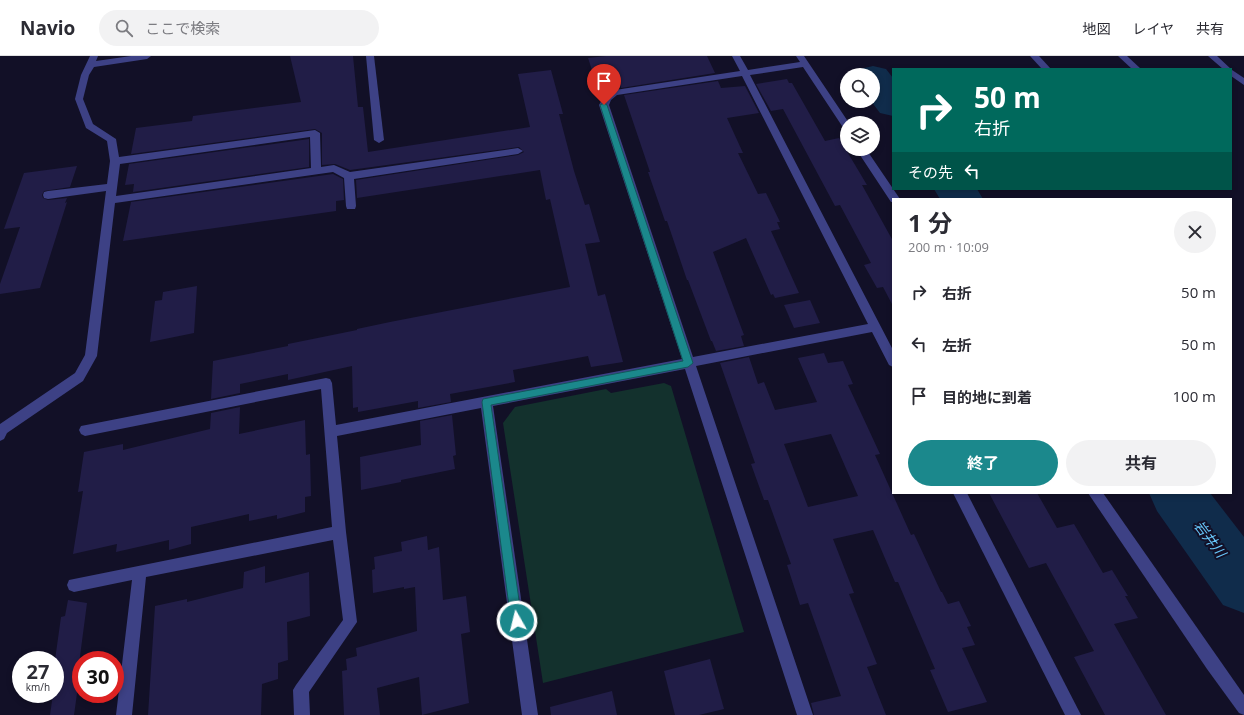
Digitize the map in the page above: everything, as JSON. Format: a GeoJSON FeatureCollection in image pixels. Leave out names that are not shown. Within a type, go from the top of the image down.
{"type":"FeatureCollection","features":[{"type":"Feature","properties":{"kind":"street"},"geometry":{"type":"LineString","coordinates":[[0,435],[3,429],[79,377],[91,356],[115,161],[111,139],[89,126],[79,99],[85,75],[93,60],[147,56]]}},
{"type":"Feature","properties":{"kind":"street"},"geometry":{"type":"LineString","coordinates":[[370,56],[379,140]]}},
{"type":"Feature","properties":{"kind":"street"},"geometry":{"type":"LineString","coordinates":[[736,56],[892,360]]}},
{"type":"Feature","properties":{"kind":"street"},"geometry":{"type":"LineString","coordinates":[[1034,56],[1046,68]]}},
{"type":"Feature","properties":{"kind":"street"},"geometry":{"type":"LineString","coordinates":[[1122,56],[1136,68]]}},
{"type":"Feature","properties":{"kind":"street"},"geometry":{"type":"LineString","coordinates":[[1212,56],[1227,68]]}},
{"type":"Feature","properties":{"kind":"street"},"geometry":{"type":"LineString","coordinates":[[805,715],[604,105],[607,98],[615,93],[746,74],[803,60],[840,116]]}},
{"type":"Feature","properties":{"kind":"street"},"geometry":{"type":"LineString","coordinates":[[1232,73],[1244,82]]}},
{"type":"Feature","properties":{"kind":"street"},"geometry":{"type":"LineString","coordinates":[[115,161],[315,133],[316,171]]}},
{"type":"Feature","properties":{"kind":"street"},"geometry":{"type":"LineString","coordinates":[[110,200],[334,168],[349,176],[518,151]]}},
{"type":"Feature","properties":{"kind":"street"},"geometry":{"type":"LineString","coordinates":[[867,156],[894,198]]}},
{"type":"Feature","properties":{"kind":"street"},"geometry":{"type":"LineString","coordinates":[[349,176],[351,206]]}},
{"type":"Feature","properties":{"kind":"street"},"geometry":{"type":"LineString","coordinates":[[48,195],[111,187]]}},
{"type":"Feature","properties":{"kind":"street"},"geometry":{"type":"LineString","coordinates":[[330,432],[875,327]]}},
{"type":"Feature","properties":{"kind":"street"},"geometry":{"type":"LineString","coordinates":[[85,430],[326,383],[339,532],[350,622],[301,690],[302,715]]}},
{"type":"Feature","properties":{"kind":"street"},"geometry":{"type":"LineString","coordinates":[[486,402],[530,715]]}},
{"type":"Feature","properties":{"kind":"street"},"geometry":{"type":"LineString","coordinates":[[961,494],[1073,715]]}},
{"type":"Feature","properties":{"kind":"street"},"geometry":{"type":"LineString","coordinates":[[1096,494],[1212,664],[1244,708]]}},
{"type":"Feature","properties":{"kind":"street"},"geometry":{"type":"LineString","coordinates":[[74,586],[339,532]]}},
{"type":"Feature","properties":{"kind":"street"},"geometry":{"type":"LineString","coordinates":[[124,715],[140,572]]}},
{"type":"Feature","properties":{"kind":"green space"},"geometry":{"type":"Polygon","coordinates":[[[664,383],[671,386],[744,632],[543,683],[503,423],[515,407],[606,389],[611,393],[664,383]]]}},
{"type":"Feature","properties":{"kind":"building"},"geometry":{"type":"Polygon","coordinates":[[[290,56],[353,56],[358,107],[363,107],[368,152],[530,127],[518,74],[551,70],[563,114],[559,114],[574,171],[585,205],[589,204],[600,242],[585,244],[598,296],[605,294],[623,362],[591,367],[588,356],[513,370],[515,382],[450,394],[451,402],[418,408],[418,401],[358,412],[358,407],[353,408],[352,366],[288,380],[288,374],[240,384],[240,393],[211,399],[213,361],[288,346],[288,344],[390,322],[570,287],[550,199],[546,200],[540,170],[357,198],[356,180],[518,155],[524,152],[519,147],[350,170],[335,164],[322,165],[322,133],[315,129],[131,154],[136,128],[192,121],[193,116],[301,102],[290,56]]]}},
{"type":"Feature","properties":{"kind":"building"},"geometry":{"type":"Polygon","coordinates":[[[606,56],[707,56],[715,73],[621,88],[617,76],[595,79],[588,58],[606,56]]]}},
{"type":"Feature","properties":{"kind":"building"},"geometry":{"type":"Polygon","coordinates":[[[787,79],[789,83],[792,83],[825,141],[839,138],[840,156],[850,156],[867,185],[862,185],[892,239],[892,304],[883,287],[877,288],[864,265],[871,263],[840,205],[835,206],[783,109],[771,111],[756,84],[787,79]]]}},
{"type":"Feature","properties":{"kind":"building"},"geometry":{"type":"Polygon","coordinates":[[[718,81],[721,88],[745,86],[759,113],[727,118],[743,153],[738,153],[758,194],[766,193],[780,222],[777,222],[780,229],[771,231],[799,293],[775,298],[773,294],[771,295],[746,238],[713,252],[744,335],[741,336],[744,346],[716,351],[687,280],[667,221],[665,221],[624,95],[718,81]]]}},
{"type":"Feature","properties":{"kind":"building"},"geometry":{"type":"Polygon","coordinates":[[[309,139],[309,167],[133,192],[134,184],[125,185],[129,164],[309,139]]]}},
{"type":"Feature","properties":{"kind":"building"},"geometry":{"type":"Polygon","coordinates":[[[77,166],[70,187],[44,191],[42,195],[43,198],[48,200],[67,198],[65,203],[67,202],[40,288],[0,294],[0,284],[20,227],[4,229],[24,173],[77,166]]]}},
{"type":"Feature","properties":{"kind":"building"},"geometry":{"type":"Polygon","coordinates":[[[333,174],[343,179],[344,200],[336,201],[336,211],[123,241],[131,202],[333,174]]]}},
{"type":"Feature","properties":{"kind":"building"},"geometry":{"type":"Polygon","coordinates":[[[197,286],[194,333],[150,342],[155,301],[162,300],[163,292],[197,286]]]}},
{"type":"Feature","properties":{"kind":"building"},"geometry":{"type":"Polygon","coordinates":[[[810,300],[820,323],[794,328],[784,305],[810,300]]]}},
{"type":"Feature","properties":{"kind":"building"},"geometry":{"type":"Polygon","coordinates":[[[824,353],[828,363],[843,361],[853,384],[848,385],[880,454],[875,455],[911,535],[914,534],[948,604],[959,601],[971,626],[967,627],[975,645],[962,648],[987,702],[948,712],[930,670],[935,669],[898,582],[895,582],[873,530],[833,539],[854,593],[849,594],[877,664],[867,667],[886,715],[814,715],[811,703],[841,696],[808,603],[800,605],[787,565],[791,564],[768,500],[764,500],[751,464],[755,463],[720,363],[749,357],[758,384],[764,382],[775,410],[817,402],[798,358],[824,353]],[[831,434],[784,444],[808,507],[858,496],[831,434]]]}},
{"type":"Feature","properties":{"kind":"building"},"geometry":{"type":"Polygon","coordinates":[[[240,407],[239,434],[305,420],[306,455],[310,454],[311,496],[305,497],[305,512],[277,519],[277,515],[249,521],[249,514],[191,527],[191,544],[169,550],[169,540],[116,552],[117,544],[73,554],[83,491],[78,492],[84,452],[123,444],[123,450],[210,429],[211,413],[240,407]]]}},
{"type":"Feature","properties":{"kind":"building"},"geometry":{"type":"Polygon","coordinates":[[[452,415],[456,455],[453,456],[455,469],[361,490],[360,457],[421,445],[420,421],[452,415]]]}},
{"type":"Feature","properties":{"kind":"building"},"geometry":{"type":"Polygon","coordinates":[[[990,494],[1038,494],[1057,528],[1074,524],[1103,573],[1112,570],[1128,596],[1125,596],[1138,618],[1114,624],[1166,715],[1105,715],[1074,657],[1094,651],[1046,563],[1029,568],[990,494]]]}},
{"type":"Feature","properties":{"kind":"building"},"geometry":{"type":"Polygon","coordinates":[[[427,536],[428,550],[439,547],[443,600],[466,596],[470,632],[461,634],[469,703],[422,715],[419,677],[377,688],[380,715],[344,715],[342,671],[347,670],[346,659],[357,656],[356,648],[417,631],[415,587],[404,589],[404,587],[373,593],[372,570],[375,569],[374,557],[402,551],[401,542],[427,536]]]}},
{"type":"Feature","properties":{"kind":"building"},"geometry":{"type":"Polygon","coordinates":[[[265,566],[265,583],[309,572],[310,616],[287,622],[288,660],[278,663],[278,679],[262,684],[261,715],[148,715],[155,606],[187,599],[187,602],[243,588],[244,572],[265,566]]]}},
{"type":"Feature","properties":{"kind":"building"},"geometry":{"type":"Polygon","coordinates":[[[68,600],[87,603],[81,651],[72,651],[72,703],[76,703],[74,715],[50,715],[52,703],[64,703],[64,651],[56,651],[61,617],[65,616],[68,600]]]}},
{"type":"Feature","properties":{"kind":"building"},"geometry":{"type":"Polygon","coordinates":[[[710,659],[724,709],[699,715],[675,715],[664,671],[710,659]]]}},
{"type":"Feature","properties":{"kind":"building"},"geometry":{"type":"Polygon","coordinates":[[[612,691],[617,715],[551,715],[550,707],[612,691]]]}},
{"type":"Feature","properties":{"kind":"waterway","name":"岩井川"},"geometry":{"type":"LineString","coordinates":[[880,86],[892,103]]}},
{"type":"Feature","properties":{"kind":"waterway","name":"岩井川"},"geometry":{"type":"LineString","coordinates":[[956,190],[961,198]]}},
{"type":"Feature","properties":{"kind":"waterway","name":"岩井川"},"geometry":{"type":"LineString","coordinates":[[1177,494],[1244,584]]}},
{"type":"Feature","properties":{"kind":"route"},"geometry":{"type":"LineString","coordinates":[[517,621],[486,402],[688,363],[604,105]]}}]}
